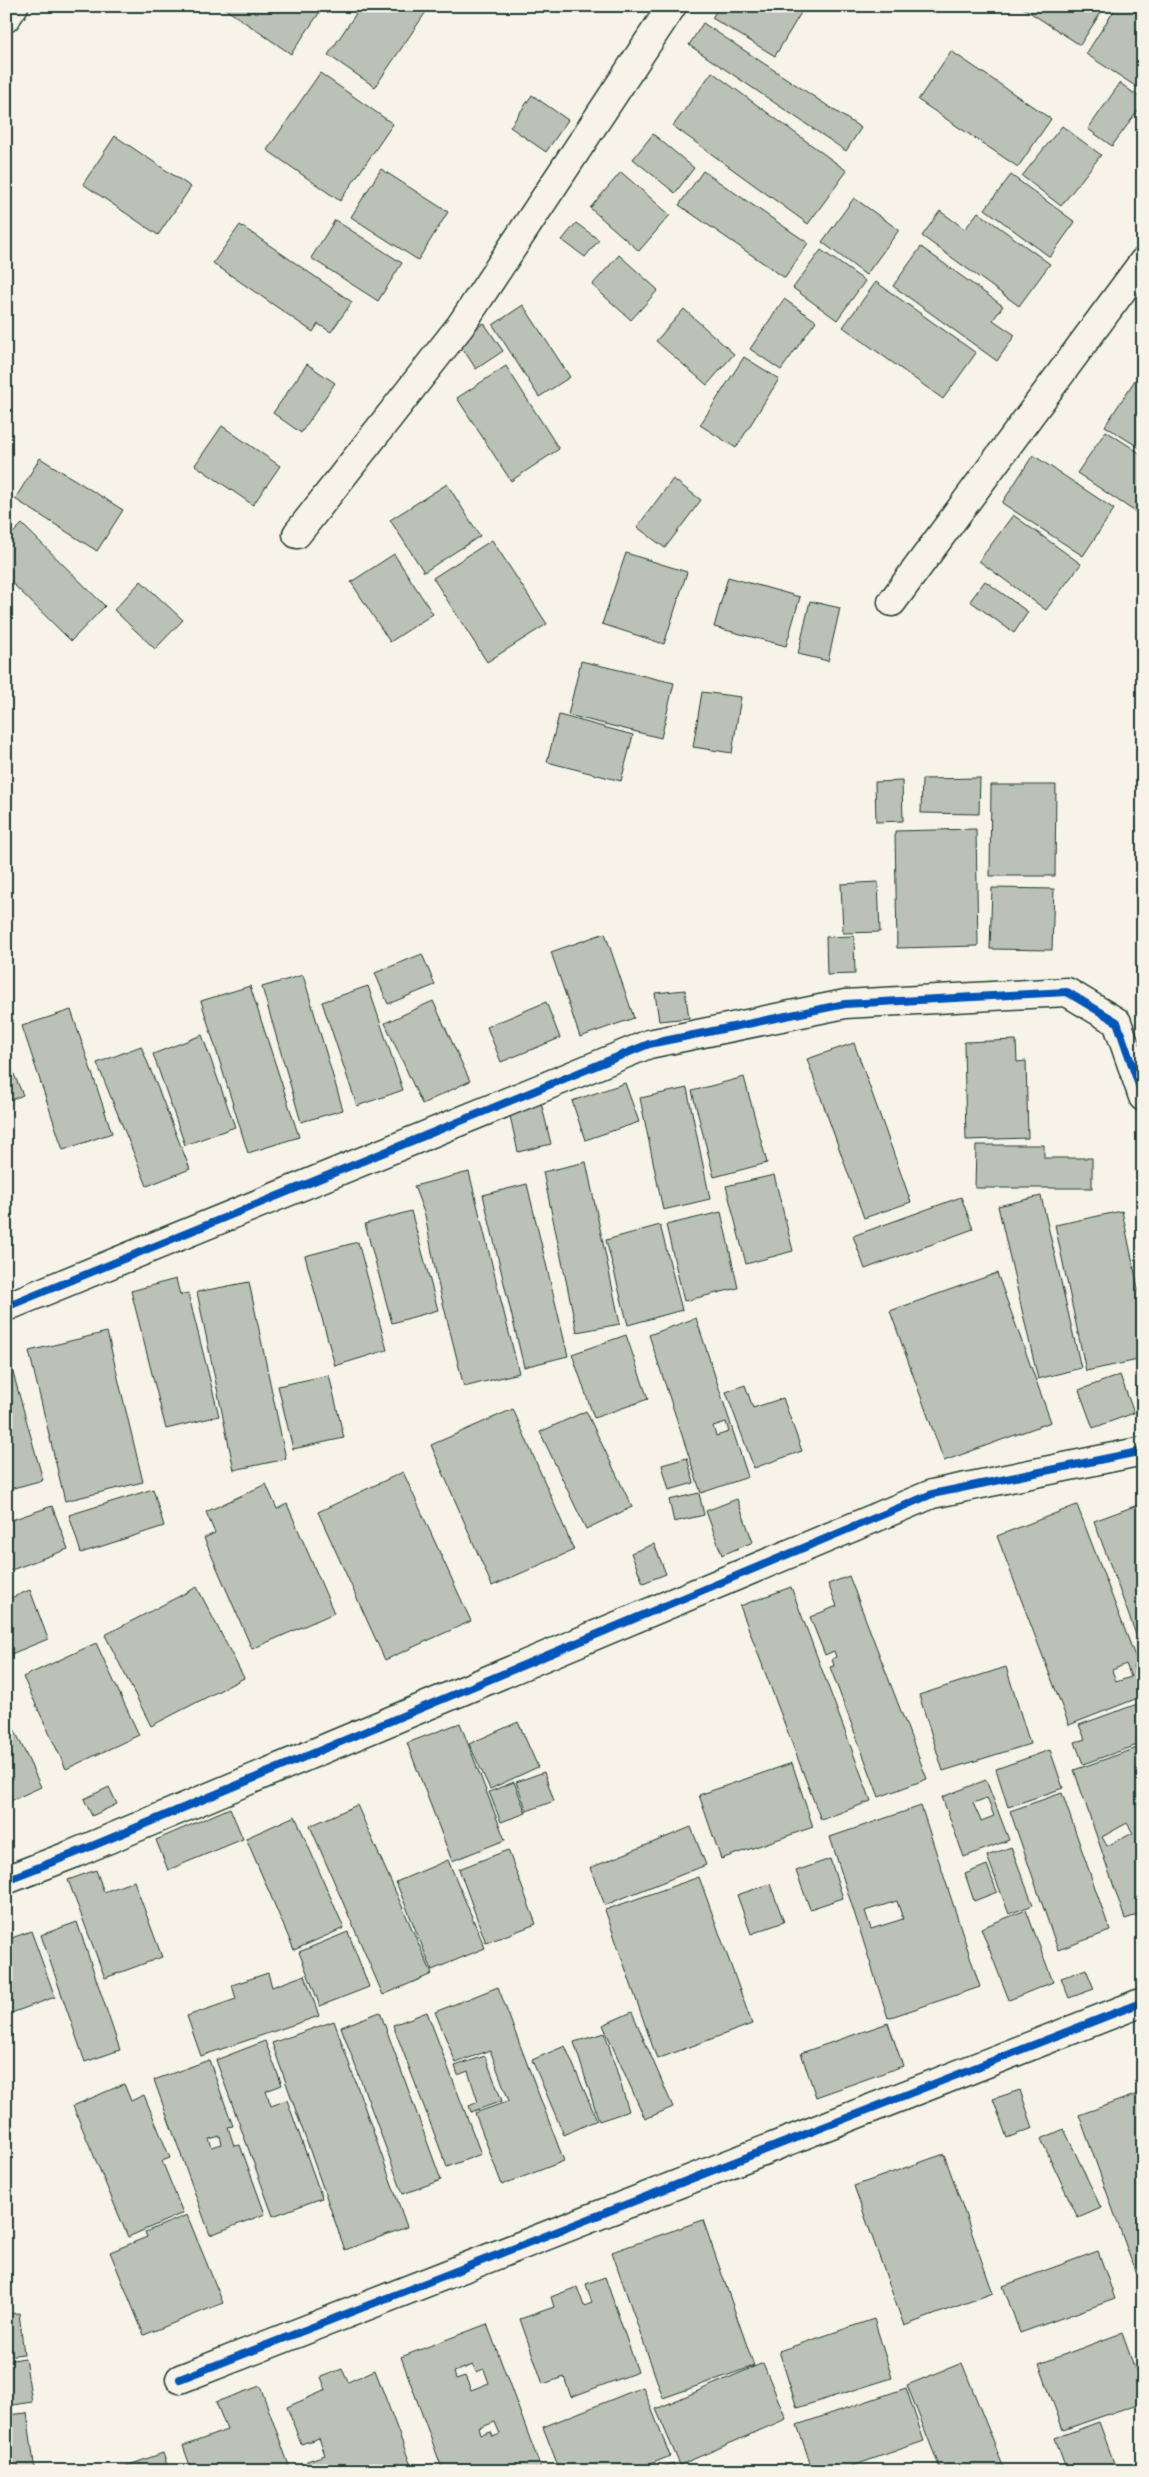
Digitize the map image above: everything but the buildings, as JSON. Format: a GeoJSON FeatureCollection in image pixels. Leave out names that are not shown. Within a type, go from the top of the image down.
{"type":"FeatureCollection","features":[{"type":"Feature","properties":{"kind":"street"},"geometry":{"type":"LineString","coordinates":[[6,18],[14,6]]}},
{"type":"Feature","properties":{"kind":"street"},"geometry":{"type":"LineString","coordinates":[[297,534],[461,325],[672,6]]}},
{"type":"Feature","properties":{"kind":"street"},"geometry":{"type":"LineString","coordinates":[[892,602],[1143,262]]}},
{"type":"Feature","properties":{"kind":"street"},"geometry":{"type":"LineString","coordinates":[[6,1307],[649,1044],[845,1004],[1067,992],[1116,1022],[1143,1098]]}},
{"type":"Feature","properties":{"kind":"street"},"geometry":{"type":"LineString","coordinates":[[6,1880],[82,1850],[932,1494],[1143,1451]]}},
{"type":"Feature","properties":{"kind":"street"},"geometry":{"type":"LineString","coordinates":[[180,2379],[1143,2002]]}},
{"type":"Feature","properties":{"kind":"cycle path"},"geometry":{"type":"LineString","coordinates":[[6,1307],[649,1044],[845,1004],[1067,992],[1117,1022],[1143,1097]]}},
{"type":"Feature","properties":{"kind":"cycle path"},"geometry":{"type":"LineString","coordinates":[[6,1880],[73,1854],[932,1494],[1143,1451]]}},
{"type":"Feature","properties":{"kind":"cycle path"},"geometry":{"type":"LineString","coordinates":[[180,2379],[1143,2002]]}}]}
